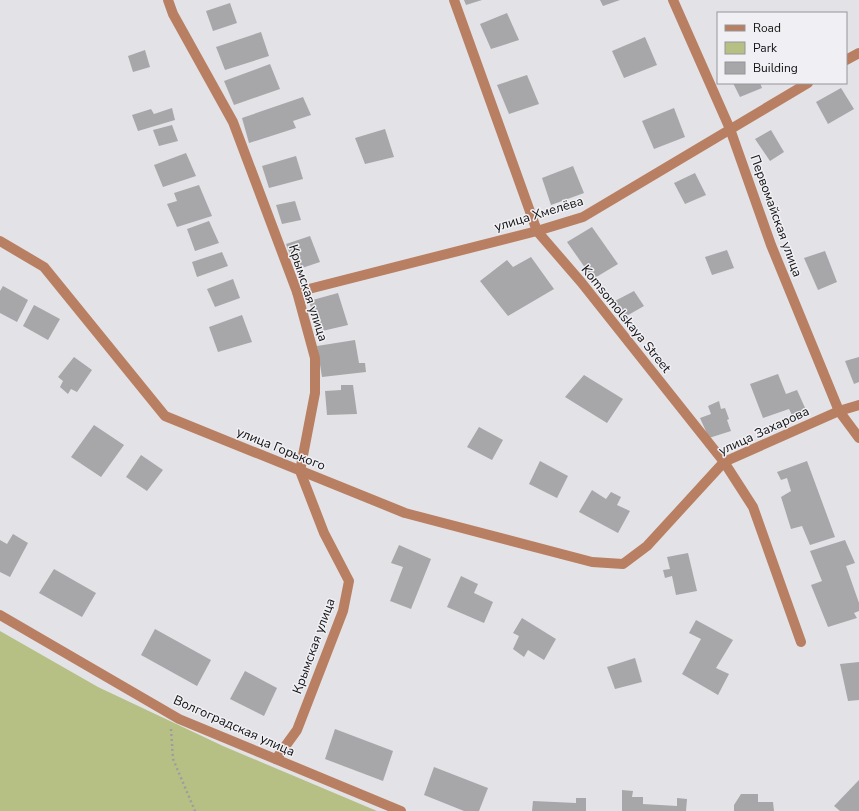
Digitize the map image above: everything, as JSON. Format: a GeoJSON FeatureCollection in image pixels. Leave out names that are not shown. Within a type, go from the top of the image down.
{"type":"FeatureCollection","features":[{"type":"Feature","properties":{"kind":"street","name":"Крымская улица"},"geometry":{"type":"LineString","coordinates":[[168,0],[173,14],[233,122],[297,292],[315,358],[315,393],[300,471],[324,533],[349,581],[343,611],[297,730],[276,759]]}},
{"type":"Feature","properties":{"kind":"street","name":"Komsomolskaya Street"},"geometry":{"type":"LineString","coordinates":[[454,0],[537,231],[581,282],[724,462],[753,507],[801,642]]}},
{"type":"Feature","properties":{"kind":"street","name":"Первомайская улица"},"geometry":{"type":"LineString","coordinates":[[673,0],[730,129],[771,245],[839,411],[859,438]]}},
{"type":"Feature","properties":{"kind":"street"},"geometry":{"type":"LineString","coordinates":[[847,59],[859,53]]}},
{"type":"Feature","properties":{"kind":"street","name":"улица Хмелёва"},"geometry":{"type":"LineString","coordinates":[[297,292],[537,231],[583,217],[806,84]]}},
{"type":"Feature","properties":{"kind":"street","name":"улица Горького"},"geometry":{"type":"LineString","coordinates":[[0,241],[44,267],[165,416],[406,513],[592,562],[623,564]]}},
{"type":"Feature","properties":{"kind":"street","name":"улица Захарова"},"geometry":{"type":"LineString","coordinates":[[623,564],[647,546],[724,462],[839,411],[859,404]]}},
{"type":"Feature","properties":{"kind":"street","name":"Волгоградская улица"},"geometry":{"type":"LineString","coordinates":[[0,615],[170,713],[401,811]]}},
{"type":"Feature","properties":{"kind":"path"},"geometry":{"type":"LineString","coordinates":[[170,713],[173,758],[195,811]]}},
{"type":"Feature","properties":{"kind":"green space"},"geometry":{"type":"Polygon","coordinates":[[[0,631],[98,687],[223,746],[377,811],[0,811],[0,631]]]}},
{"type":"Feature","properties":{"kind":"building"},"geometry":{"type":"Polygon","coordinates":[[[464,0],[482,0],[466,5],[464,0]]]}},
{"type":"Feature","properties":{"kind":"building"},"geometry":{"type":"Polygon","coordinates":[[[600,0],[620,0],[603,6],[600,0]]]}},
{"type":"Feature","properties":{"kind":"building"},"geometry":{"type":"Polygon","coordinates":[[[230,3],[237,23],[213,31],[206,11],[230,3]]]}},
{"type":"Feature","properties":{"kind":"building"},"geometry":{"type":"Polygon","coordinates":[[[507,13],[519,40],[491,49],[480,24],[507,13]]]}},
{"type":"Feature","properties":{"kind":"building"},"geometry":{"type":"Polygon","coordinates":[[[261,32],[269,56],[225,70],[216,47],[261,32]]]}},
{"type":"Feature","properties":{"kind":"building"},"geometry":{"type":"Polygon","coordinates":[[[645,37],[657,65],[624,78],[612,51],[645,37]]]}},
{"type":"Feature","properties":{"kind":"building"},"geometry":{"type":"Polygon","coordinates":[[[145,50],[150,67],[133,72],[128,56],[145,50]]]}},
{"type":"Feature","properties":{"kind":"building"},"geometry":{"type":"Polygon","coordinates":[[[270,64],[280,89],[234,105],[224,81],[270,64]]]}},
{"type":"Feature","properties":{"kind":"building"},"geometry":{"type":"Polygon","coordinates":[[[527,75],[539,104],[509,114],[497,85],[527,75]]]}},
{"type":"Feature","properties":{"kind":"building"},"geometry":{"type":"Polygon","coordinates":[[[734,84],[760,84],[762,88],[740,97],[734,84]]]}},
{"type":"Feature","properties":{"kind":"building"},"geometry":{"type":"Polygon","coordinates":[[[841,88],[854,109],[828,124],[816,102],[841,88]]]}},
{"type":"Feature","properties":{"kind":"building"},"geometry":{"type":"Polygon","coordinates":[[[303,97],[311,115],[293,121],[296,128],[249,143],[242,118],[303,97]]]}},
{"type":"Feature","properties":{"kind":"building"},"geometry":{"type":"Polygon","coordinates":[[[172,108],[175,120],[138,131],[132,115],[151,109],[154,114],[172,108]]]}},
{"type":"Feature","properties":{"kind":"building"},"geometry":{"type":"Polygon","coordinates":[[[674,108],[685,137],[654,149],[642,121],[674,108]]]}},
{"type":"Feature","properties":{"kind":"building"},"geometry":{"type":"Polygon","coordinates":[[[172,125],[178,141],[159,146],[153,130],[172,125]]]}},
{"type":"Feature","properties":{"kind":"building"},"geometry":{"type":"Polygon","coordinates":[[[385,129],[394,157],[365,164],[355,138],[385,129]]]}},
{"type":"Feature","properties":{"kind":"building"},"geometry":{"type":"Polygon","coordinates":[[[771,130],[784,152],[770,161],[755,139],[771,130]]]}},
{"type":"Feature","properties":{"kind":"building"},"geometry":{"type":"Polygon","coordinates":[[[186,153],[196,176],[163,187],[154,165],[186,153]]]}},
{"type":"Feature","properties":{"kind":"building"},"geometry":{"type":"Polygon","coordinates":[[[296,156],[303,179],[269,188],[262,166],[296,156]]]}},
{"type":"Feature","properties":{"kind":"building"},"geometry":{"type":"Polygon","coordinates":[[[573,166],[584,193],[551,205],[542,178],[573,166]]]}},
{"type":"Feature","properties":{"kind":"building"},"geometry":{"type":"Polygon","coordinates":[[[695,173],[706,195],[685,204],[674,183],[695,173]]]}},
{"type":"Feature","properties":{"kind":"building"},"geometry":{"type":"Polygon","coordinates":[[[199,185],[212,216],[177,227],[167,204],[177,201],[174,193],[199,185]]]}},
{"type":"Feature","properties":{"kind":"building"},"geometry":{"type":"Polygon","coordinates":[[[295,201],[301,220],[282,224],[276,205],[295,201]]]}},
{"type":"Feature","properties":{"kind":"building"},"geometry":{"type":"Polygon","coordinates":[[[209,221],[219,243],[195,251],[187,229],[209,221]]]}},
{"type":"Feature","properties":{"kind":"building"},"geometry":{"type":"Polygon","coordinates":[[[592,227],[618,264],[593,279],[567,242],[592,227]]]}},
{"type":"Feature","properties":{"kind":"building"},"geometry":{"type":"Polygon","coordinates":[[[310,236],[320,262],[296,270],[286,244],[310,236]]]}},
{"type":"Feature","properties":{"kind":"building"},"geometry":{"type":"Polygon","coordinates":[[[727,250],[734,268],[712,275],[705,257],[727,250]]]}},
{"type":"Feature","properties":{"kind":"building"},"geometry":{"type":"Polygon","coordinates":[[[825,251],[837,282],[818,290],[804,258],[825,251]]]}},
{"type":"Feature","properties":{"kind":"building"},"geometry":{"type":"Polygon","coordinates":[[[222,252],[228,266],[197,277],[192,262],[222,252]]]}},
{"type":"Feature","properties":{"kind":"building"},"geometry":{"type":"Polygon","coordinates":[[[531,257],[554,289],[508,316],[480,281],[507,260],[513,267],[531,257]]]}},
{"type":"Feature","properties":{"kind":"building"},"geometry":{"type":"Polygon","coordinates":[[[233,279],[240,298],[215,307],[207,289],[233,279]]]}},
{"type":"Feature","properties":{"kind":"building"},"geometry":{"type":"Polygon","coordinates":[[[3,286],[28,300],[17,322],[0,313],[0,291],[3,286]]]}},
{"type":"Feature","properties":{"kind":"building"},"geometry":{"type":"Polygon","coordinates":[[[634,291],[644,306],[623,318],[613,302],[634,291]]]}},
{"type":"Feature","properties":{"kind":"building"},"geometry":{"type":"Polygon","coordinates":[[[338,293],[348,325],[318,332],[309,301],[338,293]]]}},
{"type":"Feature","properties":{"kind":"building"},"geometry":{"type":"Polygon","coordinates":[[[34,305],[60,319],[48,340],[23,326],[34,305]]]}},
{"type":"Feature","properties":{"kind":"building"},"geometry":{"type":"Polygon","coordinates":[[[242,315],[252,342],[218,352],[209,327],[242,315]]]}},
{"type":"Feature","properties":{"kind":"building"},"geometry":{"type":"Polygon","coordinates":[[[355,340],[359,363],[365,363],[366,372],[322,377],[317,346],[355,340]]]}},
{"type":"Feature","properties":{"kind":"building"},"geometry":{"type":"Polygon","coordinates":[[[74,357],[92,370],[77,392],[71,389],[68,394],[60,387],[63,381],[58,377],[74,357]]]}},
{"type":"Feature","properties":{"kind":"building"},"geometry":{"type":"Polygon","coordinates":[[[859,357],[859,382],[854,384],[845,361],[859,357]]]}},
{"type":"Feature","properties":{"kind":"building"},"geometry":{"type":"Polygon","coordinates":[[[778,374],[786,394],[797,390],[806,410],[792,415],[789,409],[763,418],[750,384],[778,374]]]}},
{"type":"Feature","properties":{"kind":"building"},"geometry":{"type":"Polygon","coordinates":[[[584,375],[623,399],[607,423],[565,397],[584,375]]]}},
{"type":"Feature","properties":{"kind":"building"},"geometry":{"type":"Polygon","coordinates":[[[341,385],[353,385],[357,414],[327,415],[325,391],[341,390],[341,385]]]}},
{"type":"Feature","properties":{"kind":"building"},"geometry":{"type":"Polygon","coordinates":[[[719,401],[721,409],[725,408],[731,431],[709,438],[700,418],[711,414],[708,406],[719,401]]]}},
{"type":"Feature","properties":{"kind":"building"},"geometry":{"type":"Polygon","coordinates":[[[94,425],[124,445],[101,477],[71,457],[94,425]]]}},
{"type":"Feature","properties":{"kind":"building"},"geometry":{"type":"Polygon","coordinates":[[[479,427],[503,440],[492,460],[467,447],[479,427]]]}},
{"type":"Feature","properties":{"kind":"building"},"geometry":{"type":"Polygon","coordinates":[[[141,455],[163,470],[147,491],[126,477],[141,455]]]}},
{"type":"Feature","properties":{"kind":"building"},"geometry":{"type":"Polygon","coordinates":[[[540,461],[568,476],[557,498],[529,484],[540,461]]]}},
{"type":"Feature","properties":{"kind":"building"},"geometry":{"type":"Polygon","coordinates":[[[807,461],[835,537],[810,545],[802,526],[791,529],[781,497],[791,491],[787,478],[781,480],[777,472],[807,461]]]}},
{"type":"Feature","properties":{"kind":"building"},"geometry":{"type":"Polygon","coordinates":[[[592,490],[606,499],[611,492],[621,497],[617,505],[630,511],[618,533],[579,512],[592,490]]]}},
{"type":"Feature","properties":{"kind":"building"},"geometry":{"type":"Polygon","coordinates":[[[13,534],[28,543],[10,577],[0,572],[0,540],[7,544],[13,534]]]}},
{"type":"Feature","properties":{"kind":"building"},"geometry":{"type":"Polygon","coordinates":[[[845,540],[855,563],[846,566],[859,603],[859,611],[854,613],[857,618],[828,627],[811,585],[822,581],[810,551],[845,540]]]}},
{"type":"Feature","properties":{"kind":"building"},"geometry":{"type":"Polygon","coordinates":[[[399,545],[431,559],[411,609],[390,601],[403,567],[391,563],[399,545]]]}},
{"type":"Feature","properties":{"kind":"building"},"geometry":{"type":"Polygon","coordinates":[[[688,553],[697,591],[676,595],[672,576],[665,578],[663,570],[670,569],[667,557],[688,553]]]}},
{"type":"Feature","properties":{"kind":"building"},"geometry":{"type":"Polygon","coordinates":[[[54,569],[96,593],[82,617],[39,593],[54,569]]]}},
{"type":"Feature","properties":{"kind":"building"},"geometry":{"type":"Polygon","coordinates":[[[461,576],[478,584],[474,593],[493,602],[484,623],[447,607],[461,576]]]}},
{"type":"Feature","properties":{"kind":"building"},"geometry":{"type":"Polygon","coordinates":[[[522,618],[556,639],[544,660],[528,650],[524,657],[513,649],[519,636],[513,633],[522,618]]]}},
{"type":"Feature","properties":{"kind":"building"},"geometry":{"type":"Polygon","coordinates":[[[696,620],[733,640],[716,668],[729,674],[718,695],[682,674],[701,639],[689,633],[696,620]]]}},
{"type":"Feature","properties":{"kind":"building"},"geometry":{"type":"Polygon","coordinates":[[[155,629],[211,660],[197,686],[141,655],[155,629]]]}},
{"type":"Feature","properties":{"kind":"building"},"geometry":{"type":"Polygon","coordinates":[[[635,658],[642,682],[615,689],[607,667],[635,658]]]}},
{"type":"Feature","properties":{"kind":"building"},"geometry":{"type":"Polygon","coordinates":[[[859,662],[859,700],[848,701],[840,664],[859,662]]]}},
{"type":"Feature","properties":{"kind":"building"},"geometry":{"type":"Polygon","coordinates":[[[245,671],[277,688],[264,716],[230,699],[245,671]]]}},
{"type":"Feature","properties":{"kind":"building"},"geometry":{"type":"Polygon","coordinates":[[[335,729],[393,751],[383,781],[325,759],[335,729]]]}},
{"type":"Feature","properties":{"kind":"building"},"geometry":{"type":"Polygon","coordinates":[[[434,767],[488,788],[479,811],[464,811],[424,795],[434,767]]]}},
{"type":"Feature","properties":{"kind":"building"},"geometry":{"type":"Polygon","coordinates":[[[859,780],[859,811],[840,811],[834,806],[859,780]]]}},
{"type":"Feature","properties":{"kind":"building"},"geometry":{"type":"Polygon","coordinates":[[[622,790],[633,791],[632,797],[643,797],[643,804],[677,806],[677,798],[687,799],[686,811],[622,811],[622,790]]]}},
{"type":"Feature","properties":{"kind":"building"},"geometry":{"type":"Polygon","coordinates":[[[741,794],[758,794],[758,802],[773,802],[774,811],[734,811],[734,805],[741,794]]]}},
{"type":"Feature","properties":{"kind":"building"},"geometry":{"type":"Polygon","coordinates":[[[576,798],[586,798],[586,811],[532,811],[533,801],[576,803],[576,798]]]}}]}
